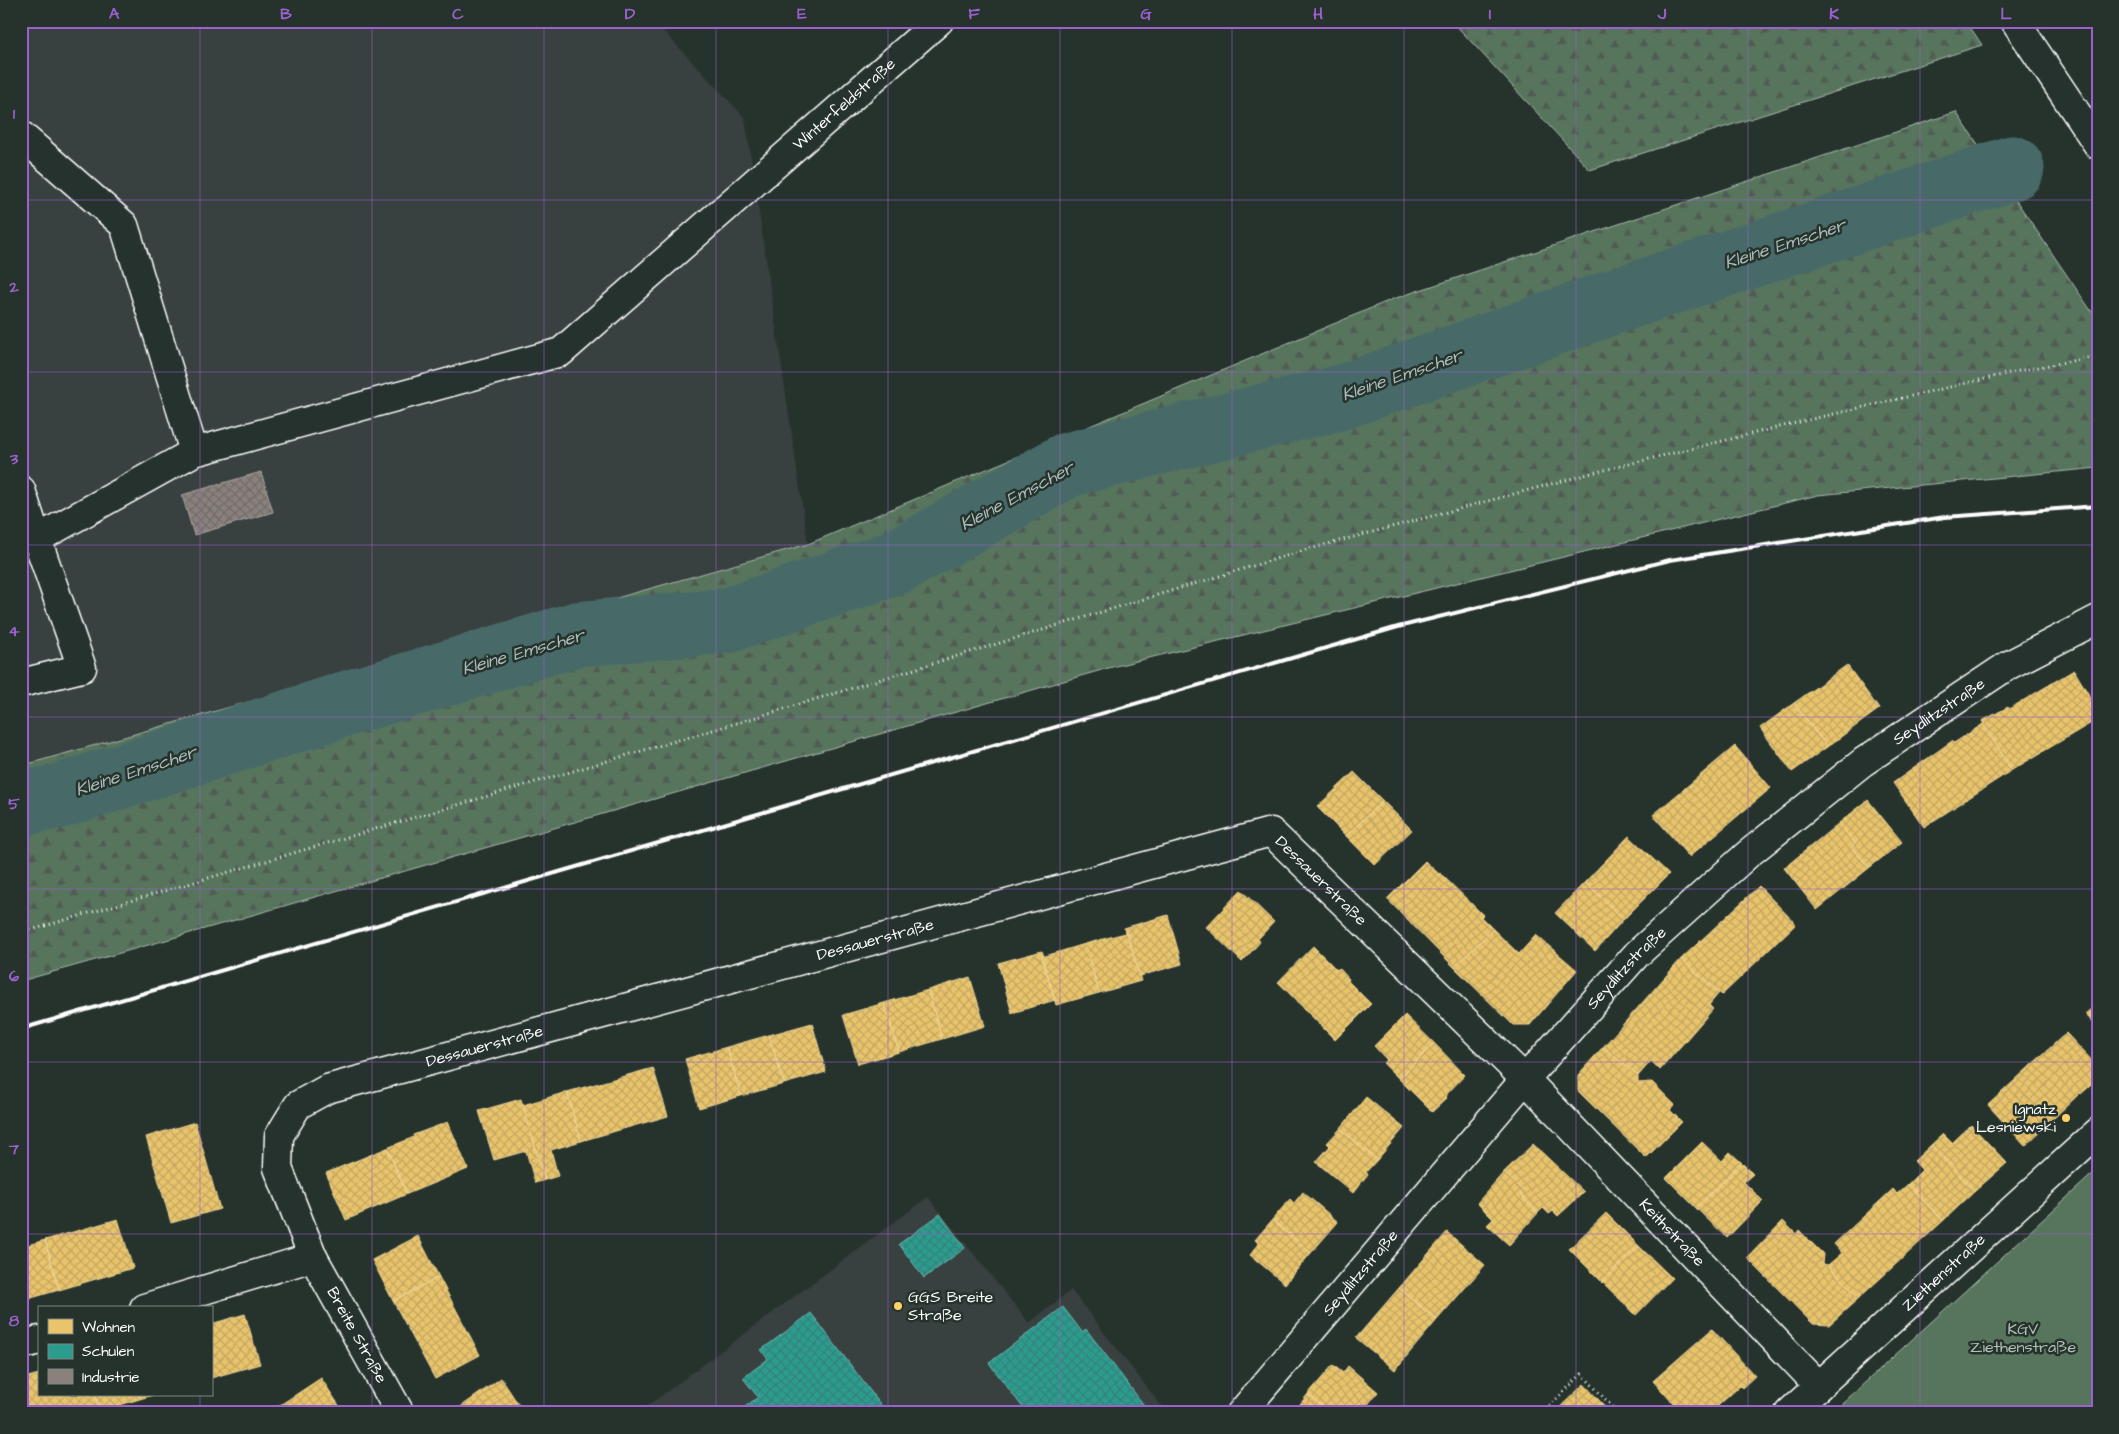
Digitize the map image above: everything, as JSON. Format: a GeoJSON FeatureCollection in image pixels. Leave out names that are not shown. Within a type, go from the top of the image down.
{"type":"FeatureCollection","features":[{"type":"Feature","properties":{"kind":"street","name":"Winterfeldstraße"},"geometry":{"type":"LineString","coordinates":[[37,539],[194,452],[561,352],[939,21]]}},
{"type":"Feature","properties":{"kind":"street"},"geometry":{"type":"LineString","coordinates":[[2015,21],[2098,145]]}},
{"type":"Feature","properties":{"kind":"street"},"geometry":{"type":"LineString","coordinates":[[21,135],[124,225],[194,452]]}},
{"type":"Feature","properties":{"kind":"street"},"geometry":{"type":"LineString","coordinates":[[21,490],[82,668],[21,684]]}},
{"type":"Feature","properties":{"kind":"street","name":"Seydlitzstraße"},"geometry":{"type":"LineString","coordinates":[[1241,1413],[1525,1079],[1638,954],[1748,854],[1871,757],[2007,666],[2098,619]]}},
{"type":"Feature","properties":{"kind":"street","name":"Dessauerstraße"},"geometry":{"type":"LineString","coordinates":[[313,1257],[278,1168],[278,1136],[298,1105],[327,1089],[1272,832],[1525,1079]]}},
{"type":"Feature","properties":{"kind":"street","name":"Keithstraße"},"geometry":{"type":"LineString","coordinates":[[1525,1079],[1818,1386]]}},
{"type":"Feature","properties":{"kind":"street","name":"Ziethenstraße"},"geometry":{"type":"LineString","coordinates":[[1789,1413],[2098,1132]]}},
{"type":"Feature","properties":{"kind":"street"},"geometry":{"type":"LineString","coordinates":[[151,1306],[313,1257]]}},
{"type":"Feature","properties":{"kind":"street","name":"Breite Straße"},"geometry":{"type":"LineString","coordinates":[[313,1257],[400,1413]]}},
{"type":"Feature","properties":{"kind":"street"},"geometry":{"type":"LineString","coordinates":[[21,1345],[38,1340]]}},
{"type":"Feature","properties":{"kind":"path"},"geometry":{"type":"LineString","coordinates":[[21,933],[757,717],[1302,551],[1592,472],[2023,370],[2098,356]]}},
{"type":"Feature","properties":{"kind":"path"},"geometry":{"type":"LineString","coordinates":[[1542,1413],[1582,1374],[1618,1413]]}},
{"type":"Feature","properties":{"kind":"shaded area"},"geometry":{"type":"Polygon","coordinates":[[[21,21],[654,21],[745,118],[808,544],[21,766],[21,21]]]}},
{"type":"Feature","properties":{"kind":"shaded area","name":"GGS Breite Straße"},"geometry":{"type":"Polygon","coordinates":[[[928,1197],[1029,1323],[1071,1290],[1167,1413],[638,1413],[928,1197]]]}},
{"type":"Feature","properties":{"kind":"green space"},"geometry":{"type":"Polygon","coordinates":[[[1452,21],[1966,21],[1982,45],[1590,170],[1452,21]]]}},
{"type":"Feature","properties":{"kind":"green space"},"geometry":{"type":"Polygon","coordinates":[[[1956,112],[2098,321],[2098,468],[1818,495],[1112,667],[21,981],[21,766],[808,544],[1393,299],[1956,112]]]}},
{"type":"Feature","properties":{"kind":"green space","name":"KGV Ziethenstraße"},"geometry":{"type":"Polygon","coordinates":[[[2098,1169],[2098,1413],[1832,1413],[2098,1169]]]}},
{"type":"Feature","properties":{"kind":"building: Wohnen"},"geometry":{"type":"Polygon","coordinates":[[[1847,665],[1879,709],[1827,747],[1794,703],[1847,665]]]}},
{"type":"Feature","properties":{"kind":"building: Wohnen"},"geometry":{"type":"Polygon","coordinates":[[[2074,670],[2098,710],[2098,719],[2012,770],[1982,721],[2008,707],[2009,709],[2074,670]]]}},
{"type":"Feature","properties":{"kind":"building: Wohnen"},"geometry":{"type":"Polygon","coordinates":[[[1794,703],[1827,747],[1792,772],[1760,728],[1794,703]]]}},
{"type":"Feature","properties":{"kind":"building: Wohnen"},"geometry":{"type":"Polygon","coordinates":[[[1983,724],[2012,770],[1924,827],[1893,783],[1952,741],[1954,743],[1983,724]]]}},
{"type":"Feature","properties":{"kind":"building: Wohnen"},"geometry":{"type":"Polygon","coordinates":[[[1735,746],[1771,788],[1689,857],[1653,815],[1735,746]]]}},
{"type":"Feature","properties":{"kind":"building: Wohnen"},"geometry":{"type":"Polygon","coordinates":[[[1354,772],[1383,801],[1346,836],[1317,807],[1354,772]]]}},
{"type":"Feature","properties":{"kind":"building: Wohnen"},"geometry":{"type":"Polygon","coordinates":[[[1868,800],[1902,842],[1869,868],[1852,846],[1855,843],[1839,823],[1868,800]]]}},
{"type":"Feature","properties":{"kind":"building: Wohnen"},"geometry":{"type":"Polygon","coordinates":[[[1383,801],[1412,830],[1375,865],[1346,836],[1383,801]]]}},
{"type":"Feature","properties":{"kind":"building: Wohnen"},"geometry":{"type":"Polygon","coordinates":[[[1839,823],[1855,843],[1852,846],[1869,868],[1817,910],[1784,868],[1839,823]]]}},
{"type":"Feature","properties":{"kind":"building: Wohnen"},"geometry":{"type":"Polygon","coordinates":[[[1629,836],[1669,874],[1624,919],[1585,882],[1629,836]]]}},
{"type":"Feature","properties":{"kind":"building: Wohnen"},"geometry":{"type":"Polygon","coordinates":[[[1425,861],[1483,915],[1481,917],[1493,929],[1454,967],[1387,899],[1425,861]]]}},
{"type":"Feature","properties":{"kind":"building: Wohnen"},"geometry":{"type":"Polygon","coordinates":[[[1585,882],[1624,919],[1595,951],[1555,913],[1585,882]]]}},
{"type":"Feature","properties":{"kind":"building: Wohnen"},"geometry":{"type":"Polygon","coordinates":[[[1759,886],[1796,924],[1722,995],[1681,959],[1759,886]]]}},
{"type":"Feature","properties":{"kind":"building: Wohnen"},"geometry":{"type":"Polygon","coordinates":[[[1241,890],[1274,922],[1258,939],[1260,942],[1242,962],[1206,927],[1241,890]]]}},
{"type":"Feature","properties":{"kind":"building: Wohnen"},"geometry":{"type":"Polygon","coordinates":[[[1168,915],[1182,964],[1140,976],[1124,928],[1168,915]]]}},
{"type":"Feature","properties":{"kind":"building: Wohnen"},"geometry":{"type":"Polygon","coordinates":[[[1493,929],[1519,954],[1536,935],[1577,970],[1530,1025],[1513,1025],[1454,967],[1493,929]]]}},
{"type":"Feature","properties":{"kind":"building: Wohnen"},"geometry":{"type":"Polygon","coordinates":[[[1127,933],[1141,981],[1099,993],[1085,944],[1127,933]]]}},
{"type":"Feature","properties":{"kind":"building: Wohnen"},"geometry":{"type":"Polygon","coordinates":[[[1085,944],[1099,993],[1056,1005],[1042,957],[1085,944]]]}},
{"type":"Feature","properties":{"kind":"building: Wohnen"},"geometry":{"type":"Polygon","coordinates":[[[1313,946],[1337,970],[1339,968],[1349,979],[1348,981],[1371,1004],[1335,1040],[1278,982],[1313,946]]]}},
{"type":"Feature","properties":{"kind":"building: Wohnen"},"geometry":{"type":"Polygon","coordinates":[[[1042,951],[1044,956],[1042,957],[1055,1000],[1012,1013],[998,963],[1042,951]]]}},
{"type":"Feature","properties":{"kind":"building: Wohnen"},"geometry":{"type":"Polygon","coordinates":[[[1681,959],[1719,993],[1709,1005],[1713,1009],[1660,1070],[1651,1061],[1638,1076],[1603,1047],[1681,959]]]}},
{"type":"Feature","properties":{"kind":"building: Wohnen"},"geometry":{"type":"Polygon","coordinates":[[[970,977],[985,1026],[942,1039],[928,990],[970,977]]]}},
{"type":"Feature","properties":{"kind":"building: Wohnen"},"geometry":{"type":"Polygon","coordinates":[[[928,990],[942,1039],[899,1052],[884,1003],[928,990]]]}},
{"type":"Feature","properties":{"kind":"building: Wohnen"},"geometry":{"type":"Polygon","coordinates":[[[884,1003],[899,1052],[858,1064],[843,1015],[884,1003]]]}},
{"type":"Feature","properties":{"kind":"building: Wohnen"},"geometry":{"type":"Polygon","coordinates":[[[2098,1003],[2098,1028],[2085,1014],[2098,1003]]]}},
{"type":"Feature","properties":{"kind":"building: Wohnen"},"geometry":{"type":"Polygon","coordinates":[[[1405,1015],[1434,1043],[1399,1079],[1383,1063],[1387,1060],[1374,1046],[1405,1015]]]}},
{"type":"Feature","properties":{"kind":"building: Wohnen"},"geometry":{"type":"Polygon","coordinates":[[[812,1023],[826,1072],[784,1084],[769,1035],[812,1023]]]}},
{"type":"Feature","properties":{"kind":"building: Wohnen"},"geometry":{"type":"Polygon","coordinates":[[[2066,1033],[2098,1067],[2098,1079],[2080,1093],[2025,1146],[1988,1105],[2066,1033]]]}},
{"type":"Feature","properties":{"kind":"building: Wohnen"},"geometry":{"type":"Polygon","coordinates":[[[769,1035],[784,1084],[741,1096],[727,1047],[769,1035]]]}},
{"type":"Feature","properties":{"kind":"building: Wohnen"},"geometry":{"type":"Polygon","coordinates":[[[1434,1043],[1465,1075],[1445,1096],[1447,1098],[1432,1112],[1399,1079],[1434,1043]]]}},
{"type":"Feature","properties":{"kind":"building: Wohnen"},"geometry":{"type":"Polygon","coordinates":[[[727,1047],[741,1096],[699,1108],[685,1059],[727,1047]]]}},
{"type":"Feature","properties":{"kind":"building: Wohnen"},"geometry":{"type":"Polygon","coordinates":[[[1603,1047],[1638,1076],[1638,1083],[1652,1082],[1675,1105],[1670,1110],[1682,1122],[1646,1158],[1578,1091],[1578,1075],[1603,1047]]]}},
{"type":"Feature","properties":{"kind":"building: Wohnen"},"geometry":{"type":"Polygon","coordinates":[[[653,1068],[668,1116],[581,1141],[567,1092],[653,1068]]]}},
{"type":"Feature","properties":{"kind":"building: Wohnen"},"geometry":{"type":"Polygon","coordinates":[[[567,1092],[581,1141],[551,1150],[558,1176],[545,1180],[523,1105],[567,1092]]]}},
{"type":"Feature","properties":{"kind":"building: Wohnen"},"geometry":{"type":"Polygon","coordinates":[[[1366,1097],[1404,1128],[1377,1160],[1340,1129],[1366,1097]]]}},
{"type":"Feature","properties":{"kind":"building: Wohnen"},"geometry":{"type":"Polygon","coordinates":[[[521,1099],[545,1180],[535,1183],[526,1151],[494,1160],[479,1111],[521,1099]]]}},
{"type":"Feature","properties":{"kind":"building: Wohnen"},"geometry":{"type":"Polygon","coordinates":[[[195,1122],[220,1209],[171,1223],[146,1137],[195,1122]]]}},
{"type":"Feature","properties":{"kind":"building: Wohnen"},"geometry":{"type":"Polygon","coordinates":[[[448,1122],[468,1169],[407,1194],[387,1148],[414,1137],[413,1135],[448,1122]]]}},
{"type":"Feature","properties":{"kind":"building: Wohnen"},"geometry":{"type":"Polygon","coordinates":[[[1971,1125],[2007,1163],[1975,1191],[1931,1145],[1943,1134],[1952,1143],[1971,1125]]]}},
{"type":"Feature","properties":{"kind":"building: Wohnen"},"geometry":{"type":"Polygon","coordinates":[[[1340,1129],[1377,1160],[1366,1172],[1368,1174],[1353,1193],[1316,1162],[1330,1146],[1327,1143],[1340,1129]]]}},
{"type":"Feature","properties":{"kind":"building: Wohnen"},"geometry":{"type":"Polygon","coordinates":[[[1702,1142],[1722,1161],[1730,1152],[1742,1163],[1696,1208],[1666,1178],[1702,1142]]]}},
{"type":"Feature","properties":{"kind":"building: Wohnen"},"geometry":{"type":"Polygon","coordinates":[[[1533,1144],[1584,1192],[1558,1216],[1553,1211],[1549,1214],[1543,1208],[1538,1213],[1520,1194],[1523,1191],[1504,1172],[1533,1144]]]}},
{"type":"Feature","properties":{"kind":"building: Wohnen"},"geometry":{"type":"Polygon","coordinates":[[[1931,1145],[1975,1191],[1943,1221],[1908,1184],[1922,1170],[1914,1161],[1931,1145]]]}},
{"type":"Feature","properties":{"kind":"building: Wohnen"},"geometry":{"type":"Polygon","coordinates":[[[387,1148],[407,1194],[346,1220],[326,1173],[387,1148]]]}},
{"type":"Feature","properties":{"kind":"building: Wohnen"},"geometry":{"type":"Polygon","coordinates":[[[1742,1163],[1753,1174],[1744,1182],[1763,1201],[1727,1238],[1696,1208],[1742,1163]]]}},
{"type":"Feature","properties":{"kind":"building: Wohnen"},"geometry":{"type":"Polygon","coordinates":[[[1504,1172],[1523,1191],[1520,1194],[1538,1213],[1509,1245],[1487,1225],[1493,1219],[1477,1203],[1504,1172]]]}},
{"type":"Feature","properties":{"kind":"building: Wohnen"},"geometry":{"type":"Polygon","coordinates":[[[1908,1184],[1943,1221],[1859,1298],[1828,1265],[1842,1253],[1834,1244],[1893,1189],[1897,1194],[1908,1184]]]}},
{"type":"Feature","properties":{"kind":"building: Wohnen"},"geometry":{"type":"Polygon","coordinates":[[[1303,1192],[1338,1222],[1311,1253],[1272,1220],[1290,1199],[1294,1203],[1303,1192]]]}},
{"type":"Feature","properties":{"kind":"building: Wohnen"},"geometry":{"type":"Polygon","coordinates":[[[1606,1213],[1639,1246],[1602,1282],[1569,1249],[1606,1213]]]}},
{"type":"Feature","properties":{"kind":"building: Wohnen"},"geometry":{"type":"Polygon","coordinates":[[[118,1219],[133,1268],[59,1290],[45,1240],[118,1219]]]}},
{"type":"Feature","properties":{"kind":"building: Wohnen"},"geometry":{"type":"Polygon","coordinates":[[[1272,1220],[1311,1253],[1285,1284],[1250,1255],[1259,1244],[1255,1240],[1272,1220]]]}},
{"type":"Feature","properties":{"kind":"building: Wohnen"},"geometry":{"type":"Polygon","coordinates":[[[1783,1221],[1796,1234],[1799,1230],[1823,1254],[1822,1264],[1828,1265],[1859,1298],[1829,1325],[1813,1324],[1747,1258],[1783,1221]]]}},
{"type":"Feature","properties":{"kind":"building: Wohnen"},"geometry":{"type":"Polygon","coordinates":[[[1447,1232],[1485,1265],[1437,1320],[1399,1288],[1447,1232]]]}},
{"type":"Feature","properties":{"kind":"building: Wohnen"},"geometry":{"type":"Polygon","coordinates":[[[418,1236],[439,1277],[393,1301],[372,1260],[418,1236]]]}},
{"type":"Feature","properties":{"kind":"building: Wohnen"},"geometry":{"type":"Polygon","coordinates":[[[45,1240],[59,1290],[21,1301],[21,1247],[45,1240]]]}},
{"type":"Feature","properties":{"kind":"building: Wohnen"},"geometry":{"type":"Polygon","coordinates":[[[1639,1246],[1672,1278],[1636,1315],[1602,1282],[1639,1246]]]}},
{"type":"Feature","properties":{"kind":"building: Wohnen"},"geometry":{"type":"Polygon","coordinates":[[[439,1277],[480,1355],[435,1379],[393,1301],[439,1277]]]}},
{"type":"Feature","properties":{"kind":"building: Wohnen"},"geometry":{"type":"Polygon","coordinates":[[[1399,1288],[1437,1320],[1395,1370],[1356,1338],[1399,1288]]]}},
{"type":"Feature","properties":{"kind":"building: Wohnen"},"geometry":{"type":"Polygon","coordinates":[[[245,1314],[260,1364],[212,1378],[212,1324],[245,1314]]]}},
{"type":"Feature","properties":{"kind":"building: Wohnen"},"geometry":{"type":"Polygon","coordinates":[[[1712,1329],[1755,1376],[1742,1388],[1740,1386],[1710,1413],[1682,1413],[1653,1381],[1712,1329]]]}},
{"type":"Feature","properties":{"kind":"building: Wohnen"},"geometry":{"type":"Polygon","coordinates":[[[1333,1365],[1343,1373],[1348,1366],[1378,1392],[1361,1413],[1330,1413],[1308,1394],[1333,1365]]]}},
{"type":"Feature","properties":{"kind":"building: Wohnen"},"geometry":{"type":"Polygon","coordinates":[[[38,1374],[38,1396],[95,1396],[100,1411],[92,1413],[21,1413],[21,1379],[38,1374]]]}},
{"type":"Feature","properties":{"kind":"building: Wohnen"},"geometry":{"type":"Polygon","coordinates":[[[321,1378],[344,1413],[281,1413],[277,1407],[321,1378]]]}},
{"type":"Feature","properties":{"kind":"building: Wohnen"},"geometry":{"type":"Polygon","coordinates":[[[501,1378],[524,1413],[462,1413],[459,1408],[501,1378]]]}},
{"type":"Feature","properties":{"kind":"building: Wohnen"},"geometry":{"type":"Polygon","coordinates":[[[1584,1384],[1611,1413],[1554,1413],[1584,1384]]]}},
{"type":"Feature","properties":{"kind":"building: Wohnen"},"geometry":{"type":"Polygon","coordinates":[[[1308,1394],[1330,1413],[1293,1413],[1308,1394]]]}},
{"type":"Feature","properties":{"kind":"building: Wohnen"},"geometry":{"type":"Polygon","coordinates":[[[95,1396],[150,1396],[100,1411],[95,1396]]]}},
{"type":"Feature","properties":{"kind":"building: Schulen"},"geometry":{"type":"Polygon","coordinates":[[[940,1214],[965,1248],[924,1278],[899,1244],[940,1214]]]}},
{"type":"Feature","properties":{"kind":"building: Schulen"},"geometry":{"type":"Polygon","coordinates":[[[1063,1307],[1082,1332],[1086,1329],[1150,1413],[1027,1413],[989,1363],[1063,1307]]]}},
{"type":"Feature","properties":{"kind":"building: Schulen"},"geometry":{"type":"Polygon","coordinates":[[[811,1313],[887,1413],[737,1413],[758,1397],[743,1378],[768,1359],[761,1350],[811,1313]]]}},
{"type":"Feature","properties":{"kind":"building: Industrie"},"geometry":{"type":"Polygon","coordinates":[[[261,472],[273,512],[194,535],[182,495],[261,472]]]}},
{"type":"Feature","properties":{"kind":"waterway","name":"Kleine Emscher"},"geometry":{"type":"LineString","coordinates":[[21,804],[60,796],[345,704],[577,634],[726,621],[897,562],[1067,465],[1342,397],[1627,297],[2012,168]]}},
{"type":"Feature","properties":{"kind":"railway"},"geometry":{"type":"LineString","coordinates":[[21,1029],[1398,627],[1670,560],[1945,517],[2098,506]]}},
{"type":"Feature","properties":{"kind":"place","name":"Ignatz Lesniewski"},"geometry":{"type":"Point","coordinates":[2066,1118]}},
{"type":"Feature","properties":{"kind":"place","name":"GGS Breite Straße"},"geometry":{"type":"Point","coordinates":[898,1306]}}]}
